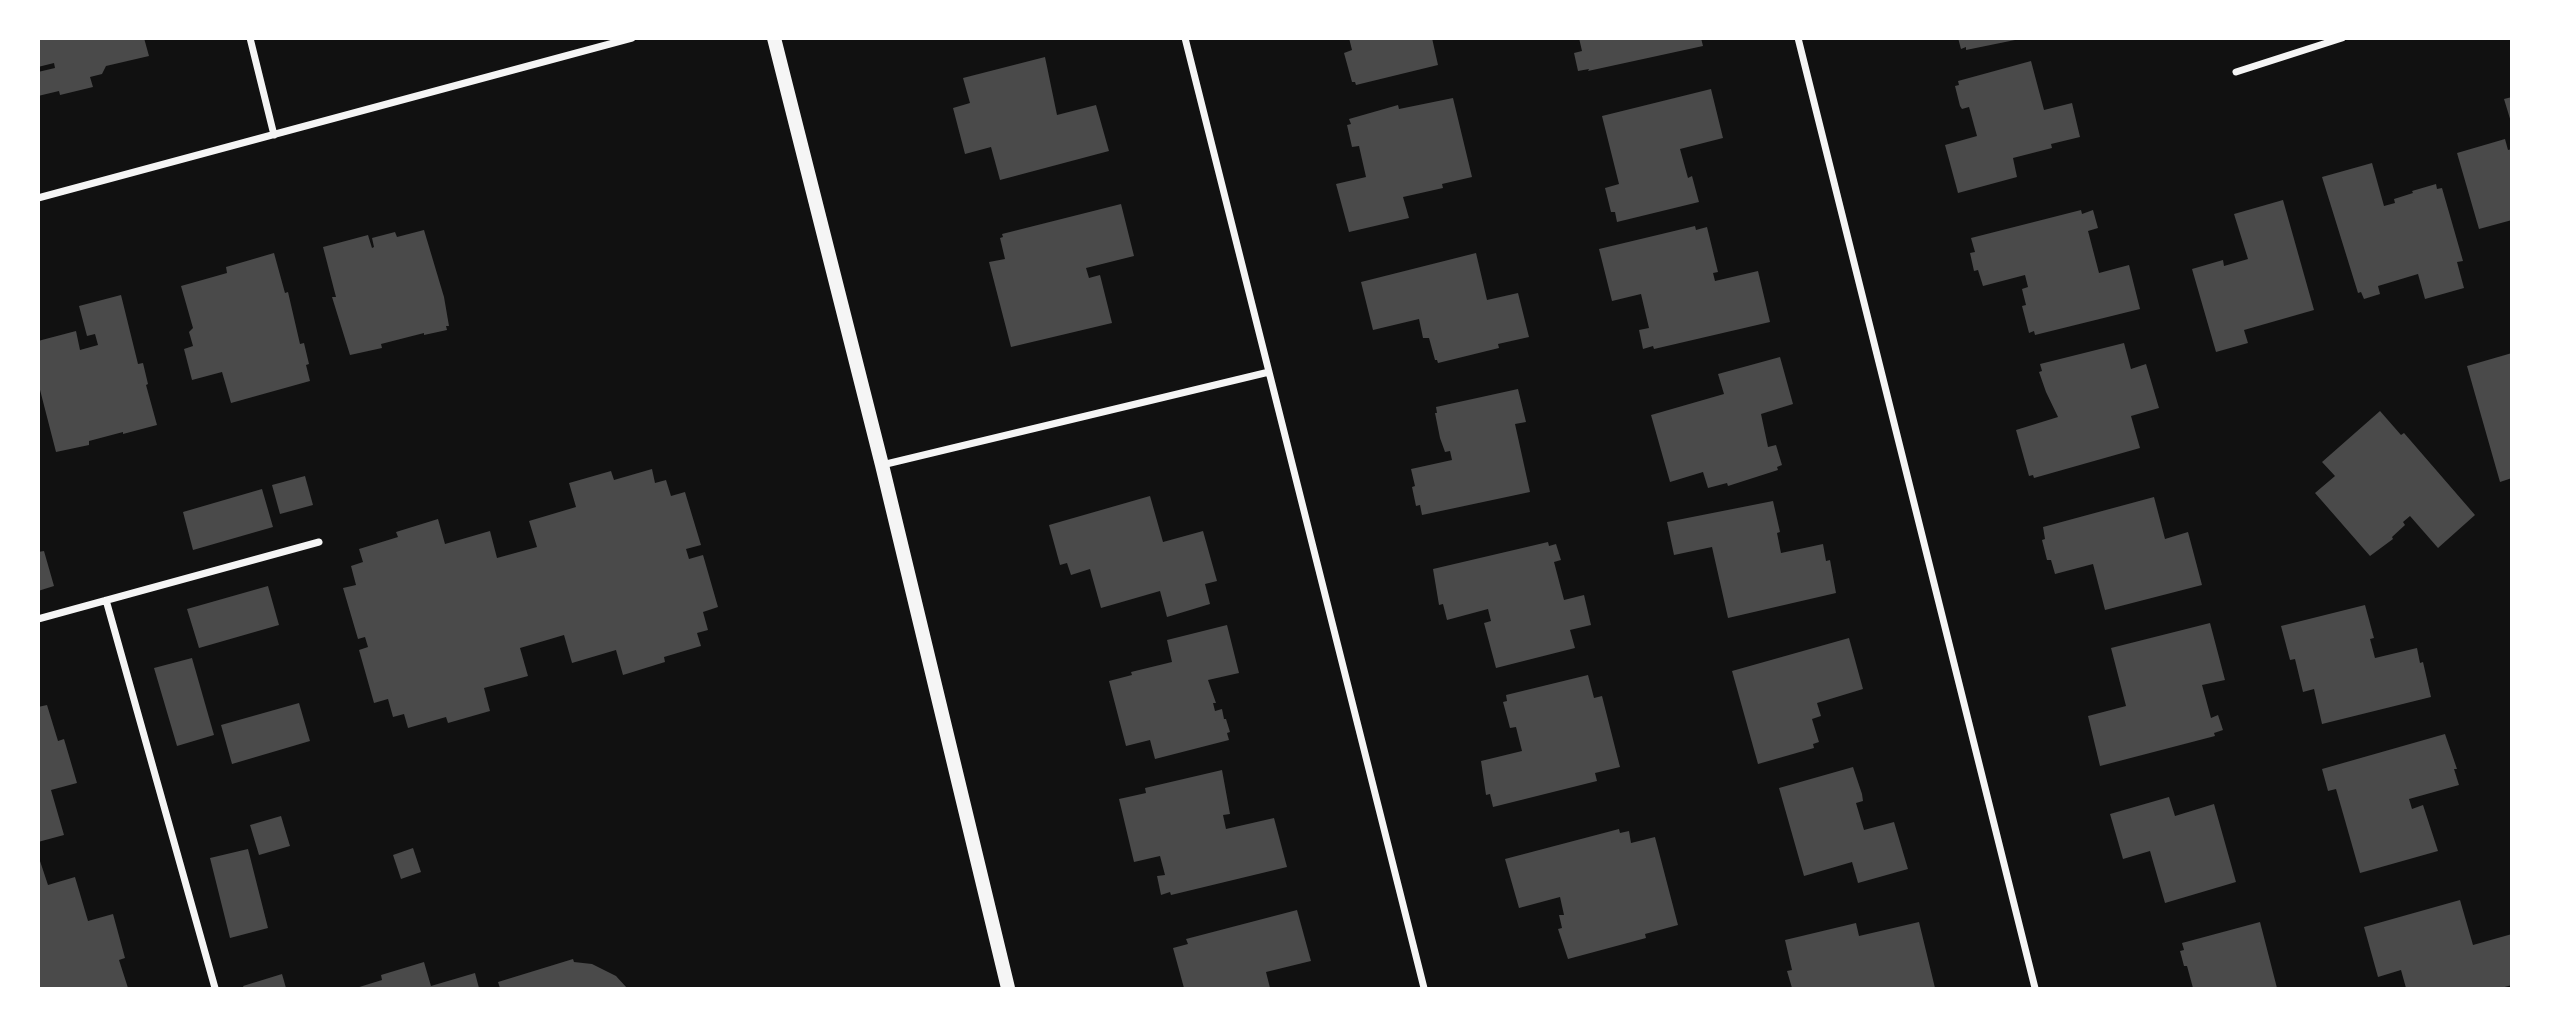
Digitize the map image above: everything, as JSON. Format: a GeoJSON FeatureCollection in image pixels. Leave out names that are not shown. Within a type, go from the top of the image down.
{"type":"FeatureCollection","features":[{"type":"Feature","properties":{"kind":"main road"},"geometry":{"type":"LineString","coordinates":[[774,38],[882,465],[1008,989]]}},
{"type":"Feature","properties":{"kind":"street"},"geometry":{"type":"LineString","coordinates":[[250,38],[274,135]]}},
{"type":"Feature","properties":{"kind":"street"},"geometry":{"type":"LineString","coordinates":[[38,198],[632,38]]}},
{"type":"Feature","properties":{"kind":"street"},"geometry":{"type":"LineString","coordinates":[[1185,38],[1424,989]]}},
{"type":"Feature","properties":{"kind":"street"},"geometry":{"type":"LineString","coordinates":[[1798,38],[2035,989]]}},
{"type":"Feature","properties":{"kind":"street"},"geometry":{"type":"LineString","coordinates":[[2236,72],[2342,38]]}},
{"type":"Feature","properties":{"kind":"street"},"geometry":{"type":"LineString","coordinates":[[882,465],[1269,372]]}},
{"type":"Feature","properties":{"kind":"street"},"geometry":{"type":"LineString","coordinates":[[38,619],[318,542]]}},
{"type":"Feature","properties":{"kind":"street"},"geometry":{"type":"LineString","coordinates":[[106,600],[215,989]]}},
{"type":"Feature","properties":{"kind":"building"},"geometry":{"type":"Polygon","coordinates":[[[38,38],[144,38],[149,56],[106,66],[102,74],[90,77],[93,87],[60,95],[59,91],[38,96],[38,72],[55,68],[54,63],[38,67],[38,38]]]}},
{"type":"Feature","properties":{"kind":"building"},"geometry":{"type":"Polygon","coordinates":[[[1349,38],[1432,38],[1438,65],[1356,85],[1352,82],[1344,53],[1352,50],[1349,38]]]}},
{"type":"Feature","properties":{"kind":"building"},"geometry":{"type":"Polygon","coordinates":[[[1579,38],[1701,38],[1703,46],[1578,71],[1574,53],[1582,51],[1579,38]]]}},
{"type":"Feature","properties":{"kind":"building"},"geometry":{"type":"Polygon","coordinates":[[[1958,38],[2015,40],[1966,50],[1966,47],[1961,49],[1958,38]]]}},
{"type":"Feature","properties":{"kind":"building"},"geometry":{"type":"Polygon","coordinates":[[[1045,57],[1057,115],[1096,105],[1109,151],[1000,180],[991,147],[965,154],[953,108],[970,103],[963,78],[1045,57]]]}},
{"type":"Feature","properties":{"kind":"building"},"geometry":{"type":"Polygon","coordinates":[[[2031,61],[2044,110],[2072,103],[2080,137],[2051,144],[2052,148],[2013,158],[2017,177],[1958,193],[1945,145],[1977,136],[1969,107],[1962,109],[1960,106],[1955,86],[1959,85],[1958,81],[2031,61]]]}},
{"type":"Feature","properties":{"kind":"building"},"geometry":{"type":"Polygon","coordinates":[[[1711,89],[1723,138],[1680,149],[1688,178],[1692,176],[1699,202],[1617,222],[1615,212],[1611,212],[1605,188],[1619,184],[1602,116],[1711,89]]]}},
{"type":"Feature","properties":{"kind":"building"},"geometry":{"type":"Polygon","coordinates":[[[2512,97],[2512,122],[2511,122],[2504,99],[2512,97]]]}},
{"type":"Feature","properties":{"kind":"building"},"geometry":{"type":"Polygon","coordinates":[[[1453,98],[1472,177],[1442,184],[1443,188],[1403,197],[1409,218],[1349,232],[1336,184],[1366,177],[1359,146],[1352,147],[1347,125],[1351,124],[1349,119],[1398,105],[1399,109],[1453,98]]]}},
{"type":"Feature","properties":{"kind":"building"},"geometry":{"type":"Polygon","coordinates":[[[2505,139],[2508,150],[2512,149],[2512,220],[2479,229],[2457,153],[2505,139]]]}},
{"type":"Feature","properties":{"kind":"building"},"geometry":{"type":"Polygon","coordinates":[[[2372,163],[2384,206],[2395,203],[2394,199],[2413,193],[2412,191],[2436,184],[2437,189],[2442,188],[2463,261],[2457,262],[2464,288],[2425,299],[2418,274],[2378,286],[2380,294],[2364,299],[2361,292],[2358,293],[2322,177],[2372,163]]]}},
{"type":"Feature","properties":{"kind":"building"},"geometry":{"type":"Polygon","coordinates":[[[2283,200],[2314,310],[2244,330],[2248,343],[2216,352],[2192,269],[2223,260],[2224,266],[2248,259],[2234,214],[2283,200]]]}},
{"type":"Feature","properties":{"kind":"building"},"geometry":{"type":"Polygon","coordinates":[[[1121,204],[1134,256],[1086,268],[1089,278],[1100,275],[1112,323],[1011,347],[989,262],[1005,259],[1000,238],[1003,237],[1002,234],[1121,204]]]}},
{"type":"Feature","properties":{"kind":"building"},"geometry":{"type":"Polygon","coordinates":[[[2081,210],[2082,214],[2093,210],[2098,228],[2088,231],[2099,273],[2129,265],[2140,309],[2035,335],[2034,331],[2029,333],[2022,306],[2026,305],[2022,289],[2028,287],[2025,275],[1983,286],[1978,270],[1974,271],[1970,253],[1975,252],[1971,238],[2081,210]]]}},
{"type":"Feature","properties":{"kind":"building"},"geometry":{"type":"Polygon","coordinates":[[[1695,226],[1696,230],[1707,227],[1718,272],[1713,273],[1715,281],[1758,271],[1770,322],[1654,349],[1653,346],[1643,349],[1639,330],[1649,328],[1641,294],[1612,301],[1599,249],[1695,226]]]}},
{"type":"Feature","properties":{"kind":"building"},"geometry":{"type":"Polygon","coordinates":[[[424,230],[444,297],[449,326],[446,326],[447,330],[381,344],[382,348],[350,355],[332,297],[336,297],[323,247],[368,235],[372,248],[372,238],[395,232],[397,237],[424,230]]]}},
{"type":"Feature","properties":{"kind":"building"},"geometry":{"type":"Polygon","coordinates":[[[274,253],[285,293],[288,292],[300,344],[304,343],[310,381],[231,403],[222,372],[192,380],[184,349],[193,346],[189,332],[193,328],[181,286],[227,273],[226,267],[274,253]]]}},
{"type":"Feature","properties":{"kind":"building"},"geometry":{"type":"Polygon","coordinates":[[[1476,253],[1487,300],[1518,293],[1529,337],[1498,344],[1499,348],[1438,363],[1429,338],[1423,338],[1419,319],[1373,330],[1361,282],[1476,253]]]}},
{"type":"Feature","properties":{"kind":"building"},"geometry":{"type":"Polygon","coordinates":[[[121,295],[138,364],[143,363],[157,425],[89,441],[89,445],[56,452],[38,382],[38,341],[76,331],[80,350],[98,345],[95,334],[87,336],[79,306],[121,295]]]}},
{"type":"Feature","properties":{"kind":"building"},"geometry":{"type":"Polygon","coordinates":[[[2124,343],[2131,369],[2146,364],[2159,408],[2131,416],[2140,448],[2034,478],[2033,475],[2029,476],[2016,430],[2058,417],[2039,372],[2042,371],[2040,364],[2124,343]]]}},
{"type":"Feature","properties":{"kind":"building"},"geometry":{"type":"Polygon","coordinates":[[[2512,353],[2512,478],[2500,482],[2467,366],[2512,353]]]}},
{"type":"Feature","properties":{"kind":"building"},"geometry":{"type":"Polygon","coordinates":[[[1780,357],[1793,404],[1761,414],[1768,447],[1776,445],[1782,465],[1777,467],[1778,470],[1728,486],[1727,483],[1708,488],[1703,472],[1670,482],[1651,415],[1724,394],[1718,374],[1780,357]]]}},
{"type":"Feature","properties":{"kind":"building"},"geometry":{"type":"Polygon","coordinates":[[[1518,389],[1526,422],[1515,424],[1530,492],[1422,515],[1420,505],[1416,506],[1411,469],[1452,460],[1450,451],[1445,452],[1440,438],[1436,407],[1518,389]]]}},
{"type":"Feature","properties":{"kind":"building"},"geometry":{"type":"Polygon","coordinates":[[[2380,411],[2401,435],[2404,433],[2475,515],[2438,548],[2410,516],[2393,539],[2370,556],[2315,493],[2335,476],[2322,462],[2380,411]]]}},
{"type":"Feature","properties":{"kind":"building"},"geometry":{"type":"Polygon","coordinates":[[[652,469],[655,483],[666,480],[671,496],[685,492],[701,545],[686,549],[689,559],[703,555],[718,607],[703,612],[708,630],[697,633],[701,646],[664,657],[665,662],[623,675],[616,650],[572,663],[564,635],[520,648],[528,676],[484,688],[490,711],[448,723],[446,717],[408,728],[404,714],[393,717],[388,699],[374,703],[359,650],[368,647],[365,637],[358,639],[343,588],[356,585],[351,566],[363,562],[359,549],[398,537],[396,532],[438,519],[445,544],[490,531],[497,558],[537,547],[529,521],[576,507],[569,483],[611,471],[614,480],[652,469]]]}},
{"type":"Feature","properties":{"kind":"building"},"geometry":{"type":"Polygon","coordinates":[[[305,476],[313,505],[280,514],[272,485],[305,476]]]}},
{"type":"Feature","properties":{"kind":"building"},"geometry":{"type":"Polygon","coordinates":[[[262,489],[273,527],[193,550],[183,512],[262,489]]]}},
{"type":"Feature","properties":{"kind":"building"},"geometry":{"type":"Polygon","coordinates":[[[1150,496],[1163,542],[1203,531],[1217,581],[1205,584],[1210,604],[1167,617],[1160,591],[1101,608],[1090,569],[1071,575],[1067,563],[1060,565],[1049,525],[1150,496]]]}},
{"type":"Feature","properties":{"kind":"building"},"geometry":{"type":"Polygon","coordinates":[[[2154,497],[2165,539],[2188,532],[2202,585],[2105,610],[2093,564],[2055,574],[2051,560],[2047,560],[2042,540],[2045,539],[2043,527],[2154,497]]]}},
{"type":"Feature","properties":{"kind":"building"},"geometry":{"type":"Polygon","coordinates":[[[1773,501],[1780,532],[1777,533],[1781,553],[1823,544],[1826,561],[1830,560],[1836,593],[1728,618],[1712,547],[1674,555],[1667,522],[1773,501]]]}},
{"type":"Feature","properties":{"kind":"building"},"geometry":{"type":"Polygon","coordinates":[[[1548,542],[1549,546],[1556,544],[1561,560],[1554,562],[1564,600],[1584,595],[1591,625],[1570,630],[1575,648],[1496,668],[1484,623],[1491,621],[1488,609],[1447,620],[1443,604],[1439,605],[1433,569],[1548,542]]]}},
{"type":"Feature","properties":{"kind":"building"},"geometry":{"type":"Polygon","coordinates":[[[44,551],[54,586],[38,591],[38,552],[44,551]]]}},
{"type":"Feature","properties":{"kind":"building"},"geometry":{"type":"Polygon","coordinates":[[[268,586],[279,625],[199,648],[187,609],[268,586]]]}},
{"type":"Feature","properties":{"kind":"building"},"geometry":{"type":"Polygon","coordinates":[[[2365,605],[2374,638],[2370,639],[2375,658],[2417,648],[2431,697],[2322,724],[2314,689],[2303,692],[2295,659],[2290,660],[2281,626],[2365,605]]]}},
{"type":"Feature","properties":{"kind":"building"},"geometry":{"type":"Polygon","coordinates":[[[2210,623],[2225,680],[2202,685],[2211,718],[2218,715],[2223,730],[2214,733],[2215,736],[2100,766],[2088,716],[2126,706],[2111,648],[2210,623]]]}},
{"type":"Feature","properties":{"kind":"building"},"geometry":{"type":"Polygon","coordinates":[[[1227,625],[1239,673],[1208,680],[1216,703],[1213,703],[1215,711],[1222,709],[1226,719],[1230,732],[1227,733],[1229,740],[1155,759],[1150,740],[1126,746],[1109,681],[1132,675],[1131,672],[1172,662],[1167,640],[1227,625]]]}},
{"type":"Feature","properties":{"kind":"building"},"geometry":{"type":"Polygon","coordinates":[[[1849,638],[1863,689],[1817,703],[1821,716],[1812,719],[1819,742],[1813,744],[1814,748],[1758,764],[1732,671],[1849,638]]]}},
{"type":"Feature","properties":{"kind":"building"},"geometry":{"type":"Polygon","coordinates":[[[192,658],[214,735],[177,746],[154,668],[192,658]]]}},
{"type":"Feature","properties":{"kind":"building"},"geometry":{"type":"Polygon","coordinates":[[[1588,675],[1594,698],[1602,696],[1620,767],[1595,773],[1597,781],[1493,807],[1490,794],[1486,795],[1481,761],[1522,751],[1516,727],[1510,728],[1503,702],[1507,701],[1506,695],[1588,675]]]}},
{"type":"Feature","properties":{"kind":"building"},"geometry":{"type":"Polygon","coordinates":[[[299,703],[310,741],[232,764],[221,725],[299,703]]]}},
{"type":"Feature","properties":{"kind":"building"},"geometry":{"type":"Polygon","coordinates":[[[47,705],[58,741],[64,739],[77,783],[51,790],[64,835],[38,842],[38,707],[47,705]]]}},
{"type":"Feature","properties":{"kind":"building"},"geometry":{"type":"Polygon","coordinates":[[[2445,734],[2457,769],[2454,769],[2459,785],[2409,799],[2412,809],[2423,805],[2438,851],[2360,873],[2336,789],[2328,791],[2322,769],[2445,734]]]}},
{"type":"Feature","properties":{"kind":"building"},"geometry":{"type":"Polygon","coordinates":[[[1853,767],[1862,794],[1863,801],[1856,803],[1864,830],[1894,822],[1908,869],[1858,883],[1852,862],[1804,876],[1779,788],[1853,767]]]}},
{"type":"Feature","properties":{"kind":"building"},"geometry":{"type":"Polygon","coordinates":[[[1222,770],[1230,814],[1223,815],[1226,829],[1274,818],[1287,867],[1171,895],[1170,892],[1161,895],[1157,876],[1165,875],[1160,856],[1134,862],[1119,799],[1146,793],[1145,788],[1222,770]]]}},
{"type":"Feature","properties":{"kind":"building"},"geometry":{"type":"Polygon","coordinates":[[[2169,797],[2175,816],[2214,804],[2236,882],[2165,903],[2150,851],[2123,859],[2110,814],[2169,797]]]}},
{"type":"Feature","properties":{"kind":"building"},"geometry":{"type":"Polygon","coordinates":[[[281,816],[290,846],[259,855],[250,825],[281,816]]]}},
{"type":"Feature","properties":{"kind":"building"},"geometry":{"type":"Polygon","coordinates":[[[1619,829],[1620,833],[1629,831],[1631,843],[1655,837],[1678,925],[1645,934],[1646,938],[1568,959],[1558,929],[1562,928],[1559,915],[1564,915],[1560,897],[1519,908],[1505,859],[1619,829]]]}},
{"type":"Feature","properties":{"kind":"building"},"geometry":{"type":"Polygon","coordinates":[[[413,848],[421,872],[401,879],[393,855],[413,848]]]}},
{"type":"Feature","properties":{"kind":"building"},"geometry":{"type":"Polygon","coordinates":[[[248,849],[268,928],[230,938],[210,858],[248,849]]]}},
{"type":"Feature","properties":{"kind":"building"},"geometry":{"type":"Polygon","coordinates":[[[38,855],[48,885],[75,877],[88,921],[113,914],[125,958],[119,960],[128,988],[38,988],[38,855]]]}},
{"type":"Feature","properties":{"kind":"building"},"geometry":{"type":"Polygon","coordinates":[[[2460,900],[2473,945],[2512,934],[2512,985],[2501,988],[2406,988],[2401,970],[2378,977],[2364,927],[2460,900]]]}},
{"type":"Feature","properties":{"kind":"building"},"geometry":{"type":"Polygon","coordinates":[[[1297,910],[1311,961],[1266,972],[1270,988],[1184,988],[1173,948],[1188,944],[1186,939],[1297,910]]]}},
{"type":"Feature","properties":{"kind":"building"},"geometry":{"type":"Polygon","coordinates":[[[1919,922],[1935,988],[1792,988],[1787,971],[1792,970],[1785,940],[1856,923],[1859,936],[1919,922]]]}},
{"type":"Feature","properties":{"kind":"building"},"geometry":{"type":"Polygon","coordinates":[[[2260,922],[2277,988],[2193,988],[2180,951],[2184,950],[2182,943],[2260,922]]]}},
{"type":"Feature","properties":{"kind":"building"},"geometry":{"type":"Polygon","coordinates":[[[573,959],[574,962],[592,964],[616,976],[627,988],[500,988],[498,982],[573,959]]]}},
{"type":"Feature","properties":{"kind":"building"},"geometry":{"type":"Polygon","coordinates":[[[424,962],[431,986],[475,973],[479,988],[356,988],[382,980],[381,975],[424,962]]]}},
{"type":"Feature","properties":{"kind":"building"},"geometry":{"type":"Polygon","coordinates":[[[282,974],[286,988],[243,986],[282,974]]]}}]}
